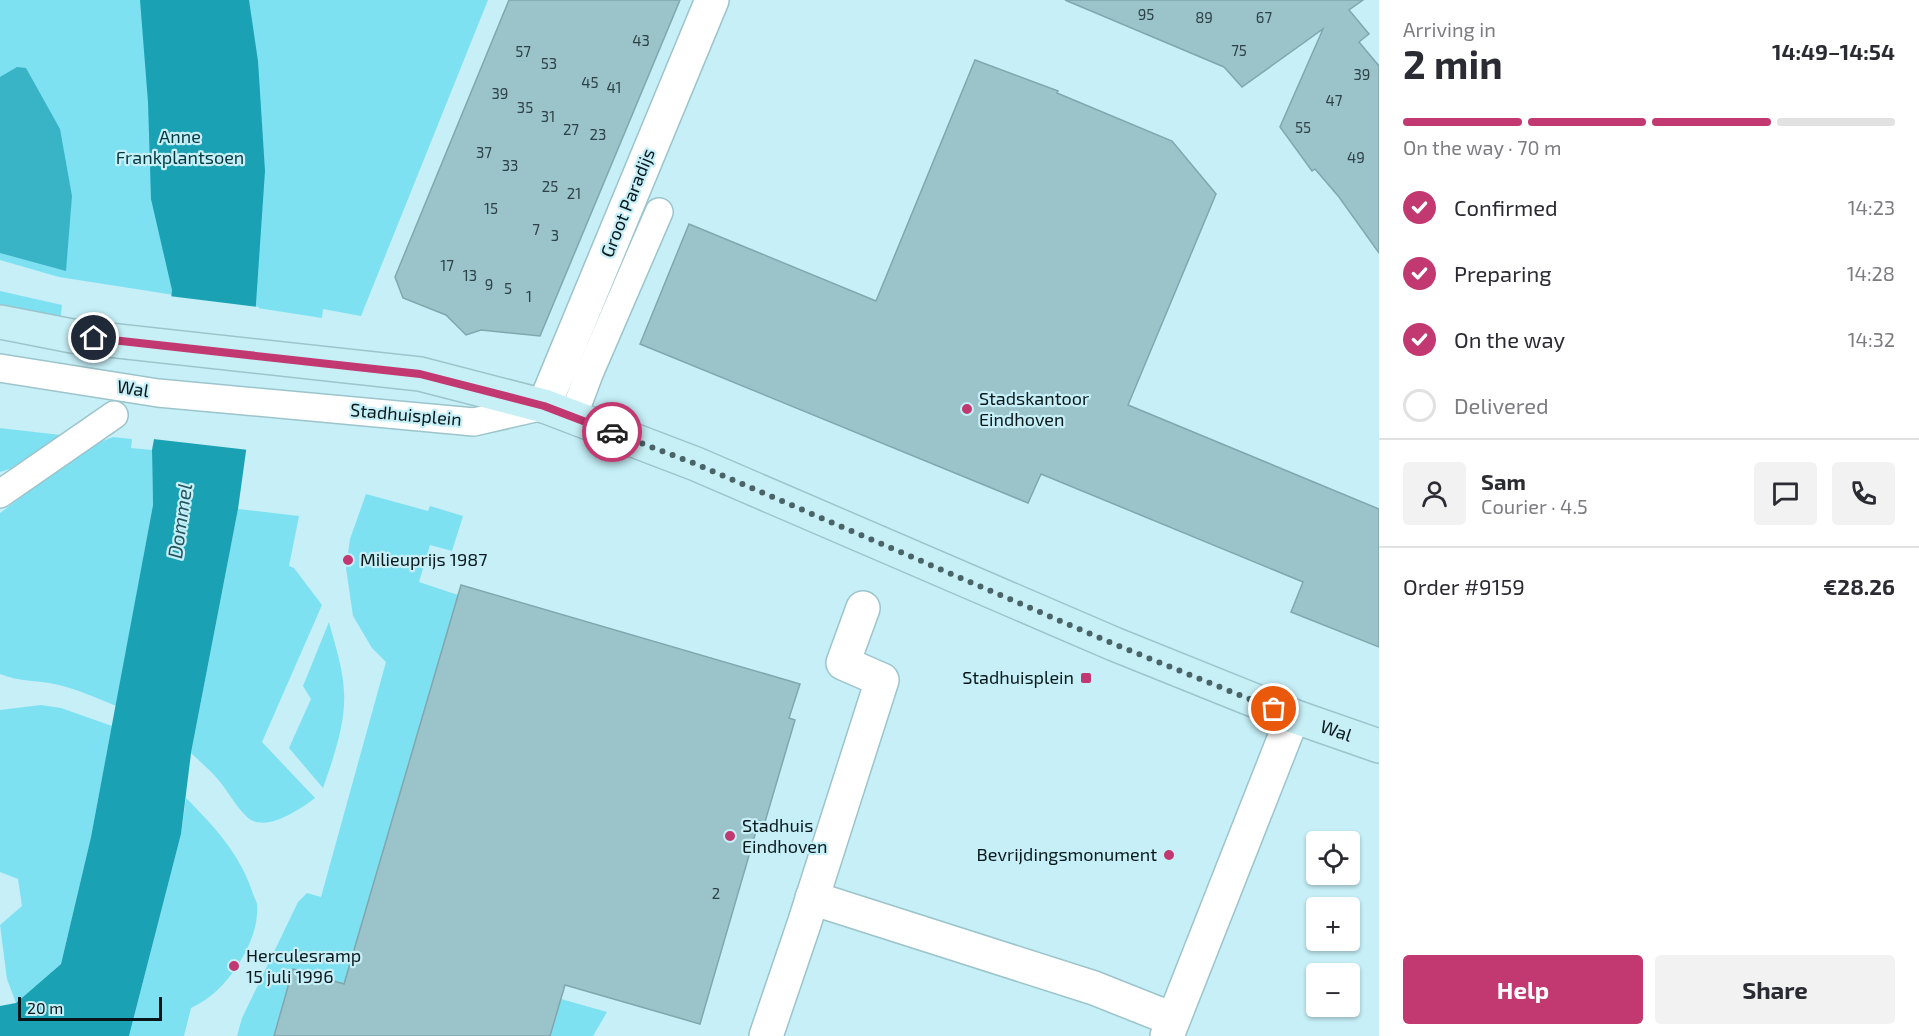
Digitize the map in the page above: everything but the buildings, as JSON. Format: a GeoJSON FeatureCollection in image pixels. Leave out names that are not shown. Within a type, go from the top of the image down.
{"type":"FeatureCollection","features":[{"type":"Feature","properties":{"kind":"street","name":"Groot Paradijs"},"geometry":{"type":"LineString","coordinates":[[558,412],[712,0]]}},
{"type":"Feature","properties":{"kind":"street","name":"Stadhuisplein"},"geometry":{"type":"LineString","coordinates":[[0,322],[72,336],[420,374],[558,412],[696,464],[1114,644],[1293,716]]}},
{"type":"Feature","properties":{"kind":"street"},"geometry":{"type":"LineString","coordinates":[[766,1036],[882,680],[843,663],[863,608]]}},
{"type":"Feature","properties":{"kind":"street","name":"Wal"},"geometry":{"type":"LineString","coordinates":[[1293,716],[1379,746]]}},
{"type":"Feature","properties":{"kind":"street"},"geometry":{"type":"LineString","coordinates":[[812,898],[1094,988],[1157,1013],[1170,1027],[1293,716]]}},
{"type":"Feature","properties":{"kind":"lane"},"geometry":{"type":"LineString","coordinates":[[558,412],[589,374],[659,212]]}},
{"type":"Feature","properties":{"kind":"lane","name":"Wal"},"geometry":{"type":"LineString","coordinates":[[0,368],[158,393],[268,402]]}},
{"type":"Feature","properties":{"kind":"lane","name":"Stadhuisplein"},"geometry":{"type":"LineString","coordinates":[[268,402],[474,422],[558,412]]}},
{"type":"Feature","properties":{"kind":"lane"},"geometry":{"type":"LineString","coordinates":[[0,494],[114,415]]}},
{"type":"Feature","properties":{"kind":"green space","name":"Anne Frankplantsoen"},"geometry":{"type":"Polygon","coordinates":[[[0,0],[488,0],[361,316],[323,309],[322,318],[59,277],[0,260],[0,0]]]}},
{"type":"Feature","properties":{"kind":"green space"},"geometry":{"type":"Polygon","coordinates":[[[0,291],[62,305],[60,323],[0,314],[0,291]]]}},
{"type":"Feature","properties":{"kind":"green space"},"geometry":{"type":"Polygon","coordinates":[[[0,428],[69,436],[13,468],[0,472],[0,428]]]}},
{"type":"Feature","properties":{"kind":"green space"},"geometry":{"type":"Polygon","coordinates":[[[113,437],[132,439],[131,448],[152,450],[153,505],[116,706],[88,694],[52,683],[0,674],[0,513],[90,446],[113,437]]]}},
{"type":"Feature","properties":{"kind":"green space"},"geometry":{"type":"Polygon","coordinates":[[[366,494],[428,511],[430,506],[463,516],[452,551],[430,545],[419,582],[458,595],[344,984],[293,969],[274,1036],[237,1036],[242,1018],[298,902],[307,893],[321,897],[386,662],[372,648],[353,616],[346,568],[350,539],[366,494]]]}},
{"type":"Feature","properties":{"kind":"green space"},"geometry":{"type":"Polygon","coordinates":[[[238,509],[299,516],[289,566],[294,568],[322,605],[262,742],[315,798],[282,818],[263,823],[254,822],[247,817],[215,776],[191,753],[238,509]]]}},
{"type":"Feature","properties":{"kind":"green space"},"geometry":{"type":"Polygon","coordinates":[[[329,622],[342,674],[344,704],[338,741],[323,788],[289,748],[311,699],[303,686],[329,622]]]}},
{"type":"Feature","properties":{"kind":"green space"},"geometry":{"type":"Polygon","coordinates":[[[41,705],[61,708],[112,726],[91,837],[61,964],[16,1003],[7,979],[0,925],[22,906],[18,879],[0,872],[0,710],[41,705]]]}},
{"type":"Feature","properties":{"kind":"green space"},"geometry":{"type":"Polygon","coordinates":[[[186,798],[233,852],[247,877],[257,904],[255,928],[246,951],[228,978],[211,995],[191,1008],[184,1036],[129,1036],[181,834],[186,798]]]}},
{"type":"Feature","properties":{"kind":"green space"},"geometry":{"type":"Polygon","coordinates":[[[561,999],[607,1012],[593,1036],[550,1036],[561,999]]]}},
{"type":"Feature","properties":{"kind":"shaded area"},"geometry":{"type":"Polygon","coordinates":[[[17,67],[26,68],[60,129],[72,196],[66,271],[0,253],[0,77],[17,67]]]}},
{"type":"Feature","properties":{"kind":"water","name":"Dommel"},"geometry":{"type":"Polygon","coordinates":[[[140,0],[249,0],[258,61],[265,171],[246,451],[238,509],[191,753],[181,834],[129,1036],[0,1036],[0,1006],[16,1003],[61,964],[91,837],[153,505],[152,450],[161,401],[172,290],[151,199],[148,102],[140,0]]]}},
{"type":"Feature","properties":{"kind":"pier"},"geometry":{"type":"Polygon","coordinates":[[[169,296],[259,307],[249,450],[153,439],[169,296]]]}},
{"type":"Feature","properties":{"kind":"way so far"},"geometry":{"type":"LineString","coordinates":[[612,432],[696,464],[1114,644],[1274,709]]}},
{"type":"Feature","properties":{"kind":"place","name":"Stadskantoor Eindhoven"},"geometry":{"type":"Point","coordinates":[967,409]}},
{"type":"Feature","properties":{"kind":"place","name":"Milieuprijs 1987"},"geometry":{"type":"Point","coordinates":[348,560]}},
{"type":"Feature","properties":{"kind":"place","name":"Stadhuisplein"},"geometry":{"type":"Point","coordinates":[1086,678]}},
{"type":"Feature","properties":{"kind":"place","name":"Stadhuis Eindhoven"},"geometry":{"type":"Point","coordinates":[730,836]}},
{"type":"Feature","properties":{"kind":"place","name":"Bevrijdingsmonument"},"geometry":{"type":"Point","coordinates":[1169,855]}},
{"type":"Feature","properties":{"kind":"place","name":"Herculesramp 15 juli 1996"},"geometry":{"type":"Point","coordinates":[234,966]}},
{"type":"Feature","properties":{"kind":"route"},"geometry":{"type":"LineString","coordinates":[[94,338],[420,374],[544,406],[612,432]]}}]}
